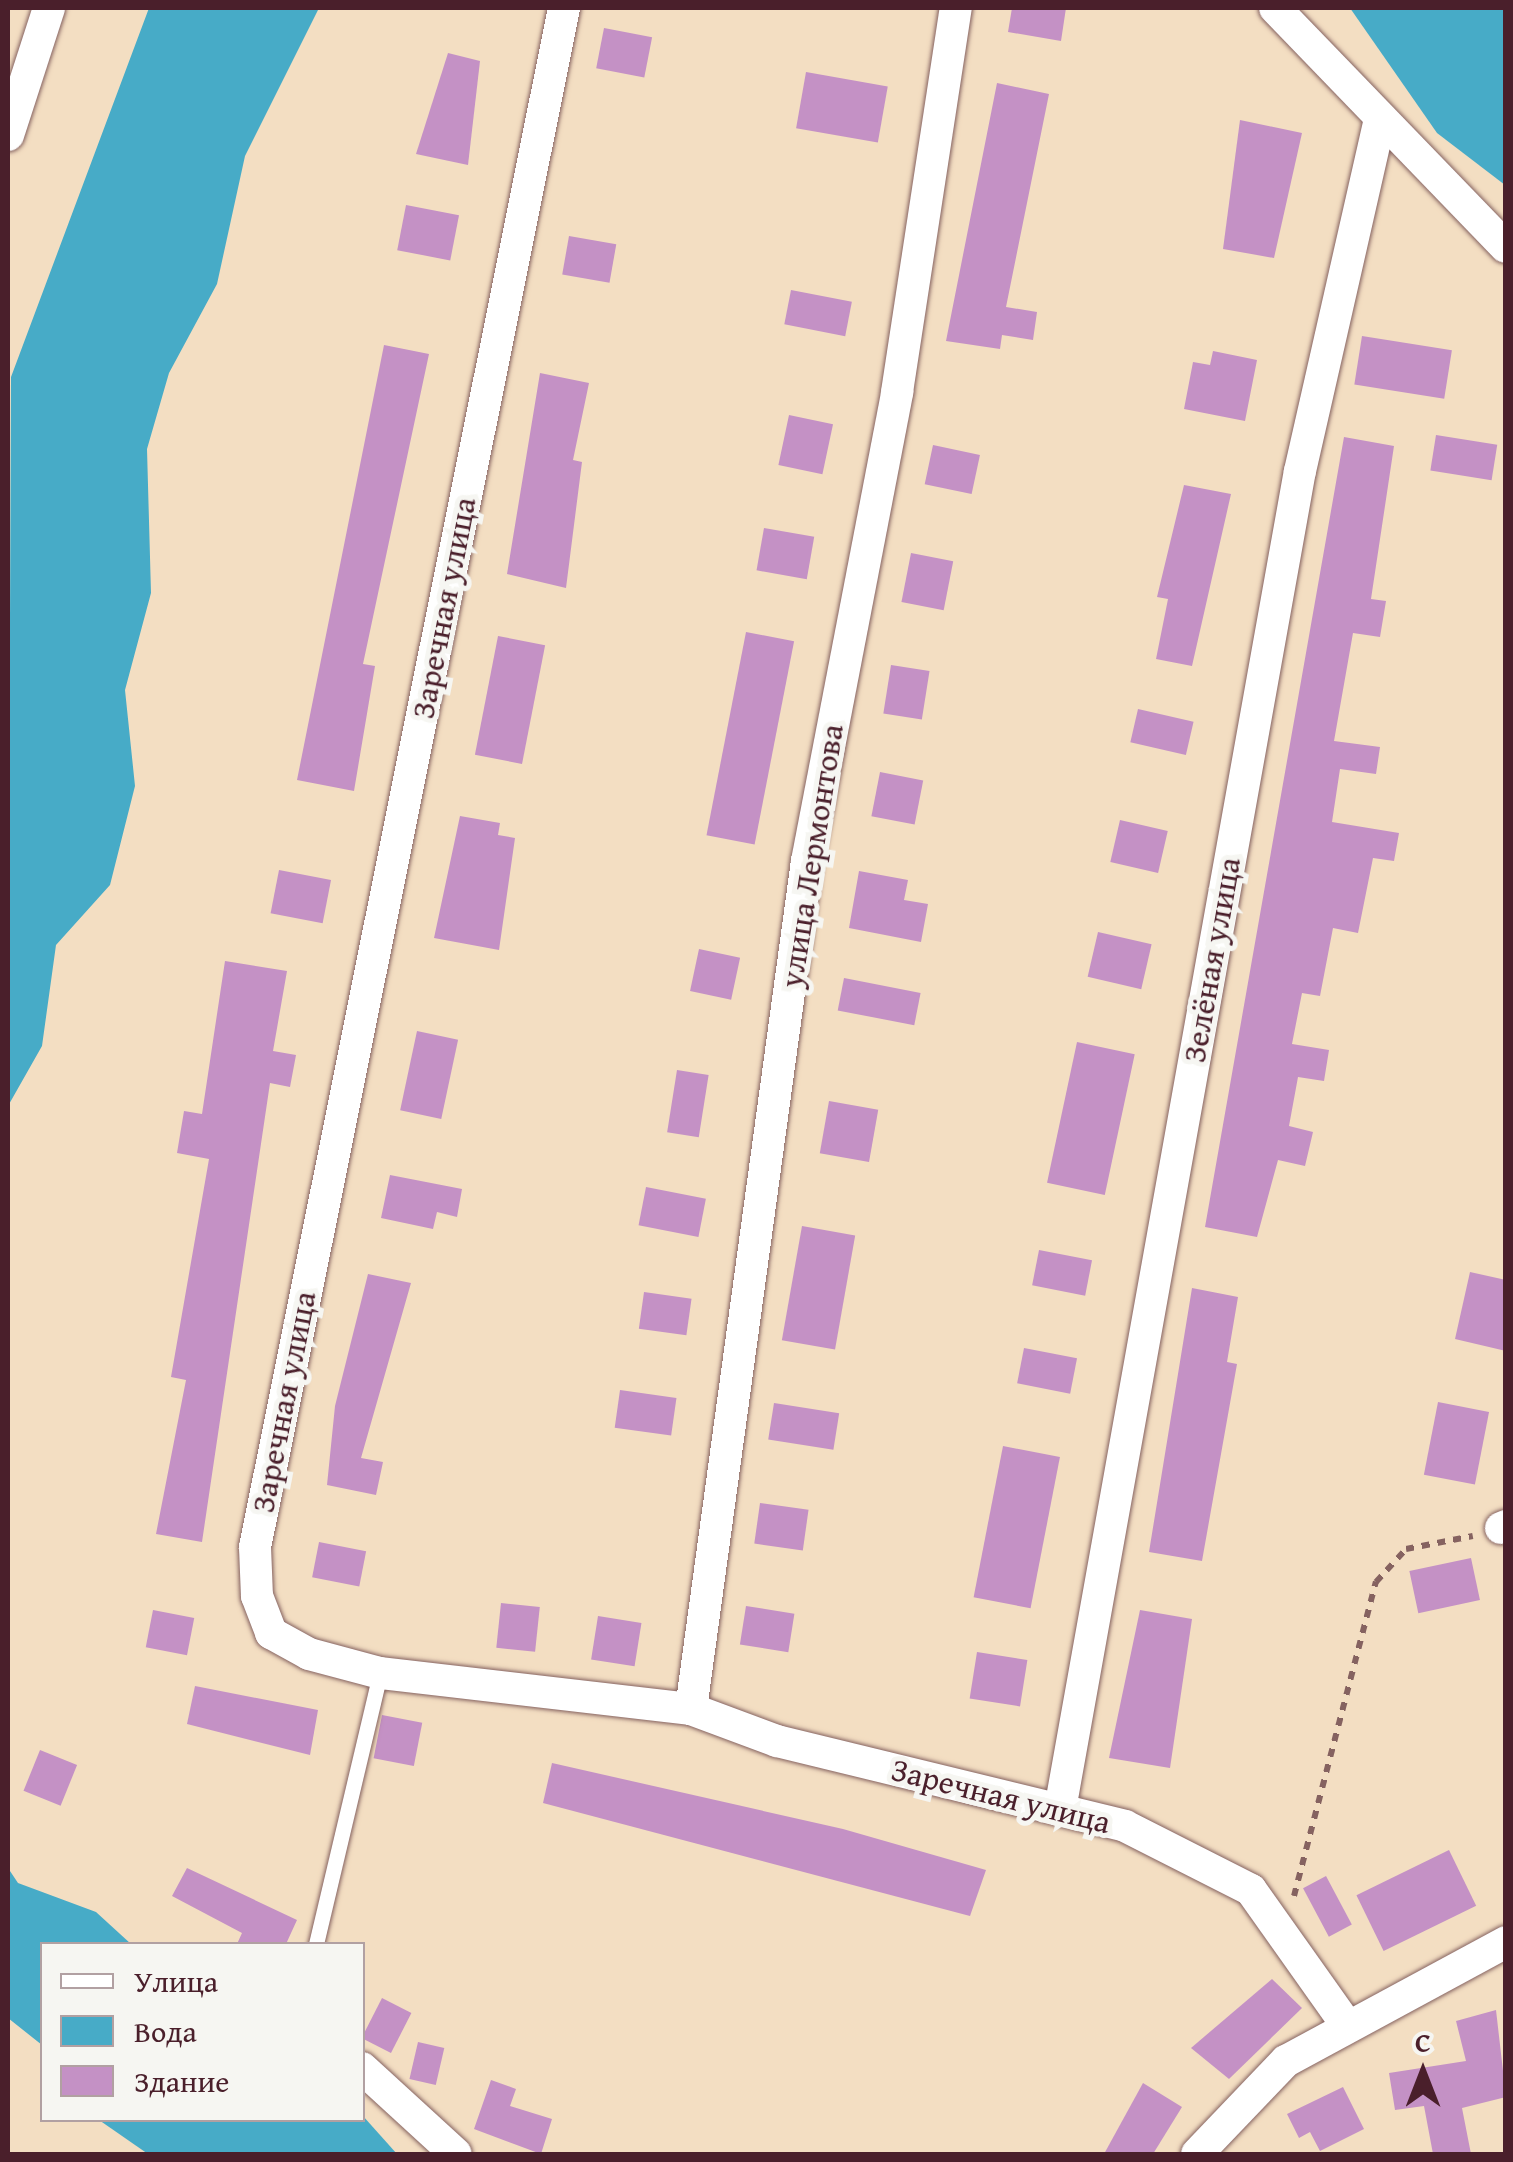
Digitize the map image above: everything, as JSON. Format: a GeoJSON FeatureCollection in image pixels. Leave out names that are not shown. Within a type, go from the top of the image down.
{"type":"FeatureCollection","features":[{"type":"Feature","properties":{"kind":"street"},"geometry":{"type":"LineString","coordinates":[[8,135],[50,8]]}},
{"type":"Feature","properties":{"kind":"street","name":"Заречная улица"},"geometry":{"type":"LineString","coordinates":[[564,8],[255,1547],[257,1596],[270,1632],[309,1654],[380,1673],[690,1708],[776,1742],[1061,1804],[1184,1850],[1250,1890],[1345,2023]]}},
{"type":"Feature","properties":{"kind":"street","name":"улица Лермонтова"},"geometry":{"type":"LineString","coordinates":[[690,1708],[807,860],[896,392],[956,8]]}},
{"type":"Feature","properties":{"kind":"street"},"geometry":{"type":"LineString","coordinates":[[1275,8],[1506,247]]}},
{"type":"Feature","properties":{"kind":"street","name":"Зелёная улица"},"geometry":{"type":"LineString","coordinates":[[1061,1804],[1300,471],[1380,119]]}},
{"type":"Feature","properties":{"kind":"street"},"geometry":{"type":"LineString","coordinates":[[1197,2154],[1286,2061],[1345,2023],[1506,1942]]}},
{"type":"Feature","properties":{"kind":"street"},"geometry":{"type":"LineString","coordinates":[[365,2071],[456,2154]]}},
{"type":"Feature","properties":{"kind":"lane"},"geometry":{"type":"LineString","coordinates":[[316,1942],[380,1673]]}},
{"type":"Feature","properties":{"kind":"path"},"geometry":{"type":"LineString","coordinates":[[1293,1902],[1376,1582],[1406,1550],[1503,1527]]}},
{"type":"Feature","properties":{"kind":"water"},"geometry":{"type":"Polygon","coordinates":[[[149,8],[319,8],[245,156],[217,284],[169,373],[147,449],[151,593],[125,690],[135,786],[110,885],[56,945],[42,1046],[8,1106],[11,377],[149,8]]]}},
{"type":"Feature","properties":{"kind":"water"},"geometry":{"type":"Polygon","coordinates":[[[1350,8],[1505,8],[1505,185],[1437,133],[1350,8]]]}},
{"type":"Feature","properties":{"kind":"water"},"geometry":{"type":"Polygon","coordinates":[[[8,1868],[18,1883],[96,1912],[129,1942],[40,1942],[40,2043],[8,2018],[8,1868]]]}},
{"type":"Feature","properties":{"kind":"water"},"geometry":{"type":"Polygon","coordinates":[[[365,2118],[397,2154],[148,2154],[102,2122],[365,2122],[365,2118]]]}},
{"type":"Feature","properties":{"kind":"building"},"geometry":{"type":"Polygon","coordinates":[[[1012,8],[1066,8],[1061,41],[1008,32],[1012,8]]]}},
{"type":"Feature","properties":{"kind":"building"},"geometry":{"type":"Polygon","coordinates":[[[604,28],[652,37],[644,78],[596,68],[604,28]]]}},
{"type":"Feature","properties":{"kind":"building"},"geometry":{"type":"Polygon","coordinates":[[[448,53],[480,61],[468,165],[416,154],[448,53]]]}},
{"type":"Feature","properties":{"kind":"building"},"geometry":{"type":"Polygon","coordinates":[[[806,72],[888,86],[878,143],[796,128],[806,72]]]}},
{"type":"Feature","properties":{"kind":"building"},"geometry":{"type":"Polygon","coordinates":[[[997,83],[1049,94],[1006,307],[1037,312],[1033,340],[1002,335],[1000,349],[946,341],[997,83]]]}},
{"type":"Feature","properties":{"kind":"building"},"geometry":{"type":"Polygon","coordinates":[[[1240,120],[1302,133],[1274,258],[1223,249],[1240,120]]]}},
{"type":"Feature","properties":{"kind":"building"},"geometry":{"type":"Polygon","coordinates":[[[406,205],[459,215],[450,260],[397,250],[406,205]]]}},
{"type":"Feature","properties":{"kind":"building"},"geometry":{"type":"Polygon","coordinates":[[[569,236],[616,244],[609,283],[562,274],[569,236]]]}},
{"type":"Feature","properties":{"kind":"building"},"geometry":{"type":"Polygon","coordinates":[[[791,290],[852,302],[845,336],[784,324],[791,290]]]}},
{"type":"Feature","properties":{"kind":"building"},"geometry":{"type":"Polygon","coordinates":[[[1362,336],[1452,350],[1444,399],[1354,384],[1362,336]]]}},
{"type":"Feature","properties":{"kind":"building"},"geometry":{"type":"Polygon","coordinates":[[[384,345],[429,354],[363,664],[375,666],[354,791],[297,780],[384,345]]]}},
{"type":"Feature","properties":{"kind":"building"},"geometry":{"type":"Polygon","coordinates":[[[1213,351],[1257,360],[1245,421],[1184,409],[1193,362],[1210,365],[1213,351]]]}},
{"type":"Feature","properties":{"kind":"building"},"geometry":{"type":"Polygon","coordinates":[[[540,373],[589,383],[573,460],[582,462],[566,588],[507,574],[540,373]]]}},
{"type":"Feature","properties":{"kind":"building"},"geometry":{"type":"Polygon","coordinates":[[[789,415],[833,424],[822,474],[778,465],[789,415]]]}},
{"type":"Feature","properties":{"kind":"building"},"geometry":{"type":"Polygon","coordinates":[[[1436,435],[1497,445],[1492,480],[1430,471],[1436,435]]]}},
{"type":"Feature","properties":{"kind":"building"},"geometry":{"type":"Polygon","coordinates":[[[1344,437],[1394,446],[1371,599],[1386,601],[1380,637],[1353,633],[1334,741],[1380,747],[1376,774],[1340,769],[1332,822],[1399,833],[1394,861],[1373,858],[1358,933],[1333,928],[1320,996],[1302,993],[1292,1044],[1329,1050],[1324,1081],[1298,1077],[1289,1126],[1313,1132],[1305,1166],[1278,1160],[1257,1237],[1205,1227],[1344,437]]]}},
{"type":"Feature","properties":{"kind":"building"},"geometry":{"type":"Polygon","coordinates":[[[933,445],[980,455],[972,494],[925,484],[933,445]]]}},
{"type":"Feature","properties":{"kind":"building"},"geometry":{"type":"Polygon","coordinates":[[[1184,485],[1231,494],[1192,666],[1156,659],[1168,599],[1157,597],[1184,485]]]}},
{"type":"Feature","properties":{"kind":"building"},"geometry":{"type":"Polygon","coordinates":[[[764,528],[814,537],[807,579],[757,570],[764,528]]]}},
{"type":"Feature","properties":{"kind":"building"},"geometry":{"type":"Polygon","coordinates":[[[911,553],[953,561],[944,610],[901,602],[911,553]]]}},
{"type":"Feature","properties":{"kind":"building"},"geometry":{"type":"Polygon","coordinates":[[[746,632],[794,641],[755,845],[707,835],[746,632]]]}},
{"type":"Feature","properties":{"kind":"building"},"geometry":{"type":"Polygon","coordinates":[[[498,636],[545,645],[522,764],[475,755],[498,636]]]}},
{"type":"Feature","properties":{"kind":"building"},"geometry":{"type":"Polygon","coordinates":[[[891,665],[930,671],[922,719],[883,713],[891,665]]]}},
{"type":"Feature","properties":{"kind":"building"},"geometry":{"type":"Polygon","coordinates":[[[1138,709],[1194,722],[1186,755],[1130,742],[1138,709]]]}},
{"type":"Feature","properties":{"kind":"building"},"geometry":{"type":"Polygon","coordinates":[[[880,772],[923,780],[915,825],[871,816],[880,772]]]}},
{"type":"Feature","properties":{"kind":"building"},"geometry":{"type":"Polygon","coordinates":[[[460,816],[500,823],[498,835],[515,838],[499,950],[434,938],[460,816]]]}},
{"type":"Feature","properties":{"kind":"building"},"geometry":{"type":"Polygon","coordinates":[[[1120,820],[1168,831],[1158,873],[1110,862],[1120,820]]]}},
{"type":"Feature","properties":{"kind":"building"},"geometry":{"type":"Polygon","coordinates":[[[279,870],[331,880],[323,923],[271,913],[279,870]]]}},
{"type":"Feature","properties":{"kind":"building"},"geometry":{"type":"Polygon","coordinates":[[[859,871],[908,880],[904,900],[928,904],[921,942],[849,928],[859,871]]]}},
{"type":"Feature","properties":{"kind":"building"},"geometry":{"type":"Polygon","coordinates":[[[1098,932],[1152,944],[1141,989],[1088,977],[1098,932]]]}},
{"type":"Feature","properties":{"kind":"building"},"geometry":{"type":"Polygon","coordinates":[[[699,949],[740,958],[731,1000],[690,991],[699,949]]]}},
{"type":"Feature","properties":{"kind":"building"},"geometry":{"type":"Polygon","coordinates":[[[225,961],[287,971],[273,1051],[296,1055],[290,1087],[270,1083],[202,1542],[156,1534],[186,1380],[171,1377],[209,1159],[177,1153],[184,1111],[202,1114],[225,961]]]}},
{"type":"Feature","properties":{"kind":"building"},"geometry":{"type":"Polygon","coordinates":[[[844,978],[921,993],[914,1025],[838,1010],[844,978]]]}},
{"type":"Feature","properties":{"kind":"building"},"geometry":{"type":"Polygon","coordinates":[[[417,1031],[458,1040],[441,1119],[400,1110],[417,1031]]]}},
{"type":"Feature","properties":{"kind":"building"},"geometry":{"type":"Polygon","coordinates":[[[1077,1042],[1135,1054],[1105,1195],[1047,1183],[1077,1042]]]}},
{"type":"Feature","properties":{"kind":"building"},"geometry":{"type":"Polygon","coordinates":[[[677,1070],[709,1075],[699,1137],[667,1132],[677,1070]]]}},
{"type":"Feature","properties":{"kind":"building"},"geometry":{"type":"Polygon","coordinates":[[[829,1101],[878,1110],[869,1162],[820,1153],[829,1101]]]}},
{"type":"Feature","properties":{"kind":"building"},"geometry":{"type":"Polygon","coordinates":[[[390,1175],[462,1189],[457,1217],[437,1212],[433,1229],[381,1218],[390,1175]]]}},
{"type":"Feature","properties":{"kind":"building"},"geometry":{"type":"Polygon","coordinates":[[[646,1187],[706,1199],[698,1237],[639,1225],[646,1187]]]}},
{"type":"Feature","properties":{"kind":"building"},"geometry":{"type":"Polygon","coordinates":[[[802,1226],[855,1235],[835,1350],[782,1340],[802,1226]]]}},
{"type":"Feature","properties":{"kind":"building"},"geometry":{"type":"Polygon","coordinates":[[[1039,1250],[1092,1260],[1085,1296],[1032,1285],[1039,1250]]]}},
{"type":"Feature","properties":{"kind":"building"},"geometry":{"type":"Polygon","coordinates":[[[1470,1272],[1506,1280],[1506,1351],[1455,1339],[1470,1272]]]}},
{"type":"Feature","properties":{"kind":"building"},"geometry":{"type":"Polygon","coordinates":[[[368,1274],[411,1283],[361,1458],[383,1462],[376,1495],[327,1485],[335,1406],[368,1274]]]}},
{"type":"Feature","properties":{"kind":"building"},"geometry":{"type":"Polygon","coordinates":[[[1192,1288],[1238,1297],[1227,1362],[1237,1364],[1202,1561],[1149,1552],[1192,1288]]]}},
{"type":"Feature","properties":{"kind":"building"},"geometry":{"type":"Polygon","coordinates":[[[644,1292],[692,1299],[686,1335],[639,1329],[644,1292]]]}},
{"type":"Feature","properties":{"kind":"building"},"geometry":{"type":"Polygon","coordinates":[[[1024,1348],[1077,1358],[1070,1394],[1017,1383],[1024,1348]]]}},
{"type":"Feature","properties":{"kind":"building"},"geometry":{"type":"Polygon","coordinates":[[[620,1390],[676,1398],[671,1436],[615,1428],[620,1390]]]}},
{"type":"Feature","properties":{"kind":"building"},"geometry":{"type":"Polygon","coordinates":[[[1438,1402],[1489,1412],[1475,1485],[1424,1475],[1438,1402]]]}},
{"type":"Feature","properties":{"kind":"building"},"geometry":{"type":"Polygon","coordinates":[[[774,1403],[839,1413],[833,1450],[768,1440],[774,1403]]]}},
{"type":"Feature","properties":{"kind":"building"},"geometry":{"type":"Polygon","coordinates":[[[1003,1446],[1060,1457],[1031,1608],[974,1597],[1003,1446]]]}},
{"type":"Feature","properties":{"kind":"building"},"geometry":{"type":"Polygon","coordinates":[[[760,1503],[809,1510],[803,1550],[754,1544],[760,1503]]]}},
{"type":"Feature","properties":{"kind":"building"},"geometry":{"type":"Polygon","coordinates":[[[319,1542],[366,1551],[359,1586],[312,1577],[319,1542]]]}},
{"type":"Feature","properties":{"kind":"building"},"geometry":{"type":"Polygon","coordinates":[[[1471,1558],[1480,1600],[1418,1613],[1409,1571],[1471,1558]]]}},
{"type":"Feature","properties":{"kind":"building"},"geometry":{"type":"Polygon","coordinates":[[[501,1603],[540,1607],[535,1652],[496,1648],[501,1603]]]}},
{"type":"Feature","properties":{"kind":"building"},"geometry":{"type":"Polygon","coordinates":[[[746,1606],[794,1614],[788,1652],[740,1645],[746,1606]]]}},
{"type":"Feature","properties":{"kind":"building"},"geometry":{"type":"Polygon","coordinates":[[[153,1610],[194,1618],[187,1655],[146,1647],[153,1610]]]}},
{"type":"Feature","properties":{"kind":"building"},"geometry":{"type":"Polygon","coordinates":[[[1140,1610],[1192,1619],[1170,1768],[1109,1758],[1140,1610]]]}},
{"type":"Feature","properties":{"kind":"building"},"geometry":{"type":"Polygon","coordinates":[[[598,1616],[641,1623],[635,1666],[591,1659],[598,1616]]]}},
{"type":"Feature","properties":{"kind":"building"},"geometry":{"type":"Polygon","coordinates":[[[977,1652],[1027,1660],[1020,1706],[970,1698],[977,1652]]]}},
{"type":"Feature","properties":{"kind":"building"},"geometry":{"type":"Polygon","coordinates":[[[195,1686],[318,1710],[310,1755],[187,1724],[195,1686]]]}},
{"type":"Feature","properties":{"kind":"building"},"geometry":{"type":"Polygon","coordinates":[[[382,1715],[422,1723],[414,1766],[374,1758],[382,1715]]]}},
{"type":"Feature","properties":{"kind":"building"},"geometry":{"type":"Polygon","coordinates":[[[40,1750],[77,1765],[61,1806],[24,1791],[40,1750]]]}},
{"type":"Feature","properties":{"kind":"building"},"geometry":{"type":"Polygon","coordinates":[[[552,1763],[843,1829],[986,1870],[970,1916],[543,1803],[552,1763]]]}},
{"type":"Feature","properties":{"kind":"building"},"geometry":{"type":"Polygon","coordinates":[[[1449,1850],[1476,1906],[1384,1951],[1356,1895],[1449,1850]]]}},
{"type":"Feature","properties":{"kind":"building"},"geometry":{"type":"Polygon","coordinates":[[[187,1868],[297,1920],[287,1942],[238,1942],[242,1933],[172,1896],[187,1868]]]}},
{"type":"Feature","properties":{"kind":"building"},"geometry":{"type":"Polygon","coordinates":[[[1326,1876],[1352,1925],[1329,1937],[1303,1888],[1326,1876]]]}},
{"type":"Feature","properties":{"kind":"building"},"geometry":{"type":"Polygon","coordinates":[[[1272,1979],[1302,2008],[1229,2079],[1191,2048],[1272,1979]]]}},
{"type":"Feature","properties":{"kind":"building"},"geometry":{"type":"Polygon","coordinates":[[[382,1998],[411,2013],[391,2053],[365,2040],[365,2031],[382,1998]]]}},
{"type":"Feature","properties":{"kind":"building"},"geometry":{"type":"Polygon","coordinates":[[[1496,2010],[1506,2097],[1462,2108],[1471,2154],[1433,2154],[1424,2106],[1395,2110],[1389,2073],[1466,2061],[1456,2021],[1496,2010]]]}},
{"type":"Feature","properties":{"kind":"building"},"geometry":{"type":"Polygon","coordinates":[[[418,2042],[444,2048],[436,2085],[409,2079],[418,2042]]]}},
{"type":"Feature","properties":{"kind":"building"},"geometry":{"type":"Polygon","coordinates":[[[491,2080],[516,2089],[510,2106],[552,2119],[541,2154],[474,2129],[491,2080]]]}},
{"type":"Feature","properties":{"kind":"building"},"geometry":{"type":"Polygon","coordinates":[[[1143,2083],[1182,2107],[1153,2154],[1104,2154],[1143,2083]]]}},
{"type":"Feature","properties":{"kind":"building"},"geometry":{"type":"Polygon","coordinates":[[[1343,2087],[1364,2129],[1320,2151],[1310,2132],[1299,2138],[1287,2114],[1343,2087]]]}}]}
